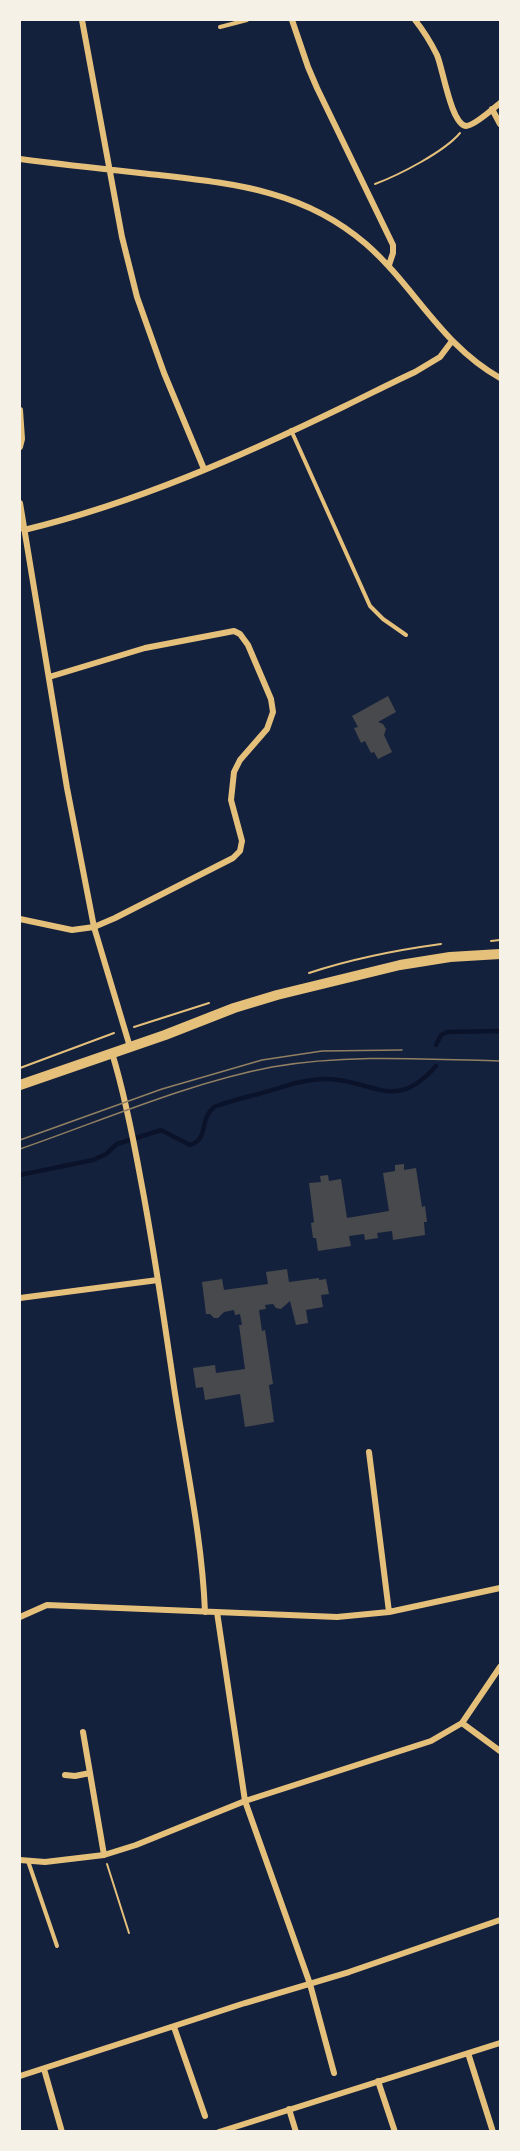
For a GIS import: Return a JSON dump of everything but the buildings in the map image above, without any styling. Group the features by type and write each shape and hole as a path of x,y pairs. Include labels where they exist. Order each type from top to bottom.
{"street":[{"path":"82,20 122,237 137,297 164,373 204,469"},
{"path":"292,20 308,67 393,245 389,265"},
{"path":"415,20 437,55 451,105 460,124 465,126 473,124 501,103"},
{"path":"492,109 501,124"},
{"path":"20,159 225,182 295,201 321,212 389,265 435,324 473,360 501,378"},
{"path":"24,530 72,519 204,469 415,372 440,357 452,341"},
{"path":"20,410 22,439 20,447"},
{"path":"20,503 67,788 94,927 130,1047"},
{"path":"20,919 72,930 94,927 232,858 242,847 241,834 231,800 232,780 240,760 267,729 273,712 271,699 248,645 240,634 234,631 145,648 49,677"},
{"path":"20,1085 254,1002 381,969 444,958 501,954"},
{"path":"112,1053 123,1092 138,1164 158,1280 192,1500 204,1585 205,1612"},
{"path":"20,1298 158,1280"},
{"path":"369,1452 388,1612"},
{"path":"20,1617 47,1605 337,1617 388,1612 501,1588"},
{"path":"217,1612 245,1801 310,1984 334,2073"},
{"path":"20,1860 45,1862 104,1855 136,1845 245,1801 431,1741 462,1723 501,1667"},
{"path":"462,1723 501,1751"},
{"path":"83,1732 104,1855"},
{"path":"65,1775 90,1773"},
{"path":"20,2076 310,1984 501,1920"},
{"path":"174,2027 205,2116"},
{"path":"219,2132 501,2043"},
{"path":"468,2053 493,2132"},
{"path":"44,2069 62,2132"},
{"path":"378,2081 395,2132"},
{"path":"289,2109 296,2132"}],"lane":[{"path":"220,27 247,20"},
{"path":"291,430 370,606 383,619 406,635"},
{"path":"27,1860 57,1946"}],"path":[{"path":"365,188 390,178 437,151 457,136"},
{"path":"138,1025 148,1022"},
{"path":"20,1068 95,1040"},
{"path":"104,1855 129,1933"}],"waterway":[{"path":"436,1045 441,1035 447,1032 500,1031"},
{"path":"20,1175 93,1160 106,1154 117,1144 161,1130 190,1145 200,1138 206,1118 214,1107 292,1084 308,1080 342,1080 383,1091 395,1091 408,1088 436,1066"}],"tram line":[{"path":"20,1140 162,1089 262,1060 322,1051 402,1050"},
{"path":"20,1149 177,1093 272,1067 357,1059 500,1061"}]}
